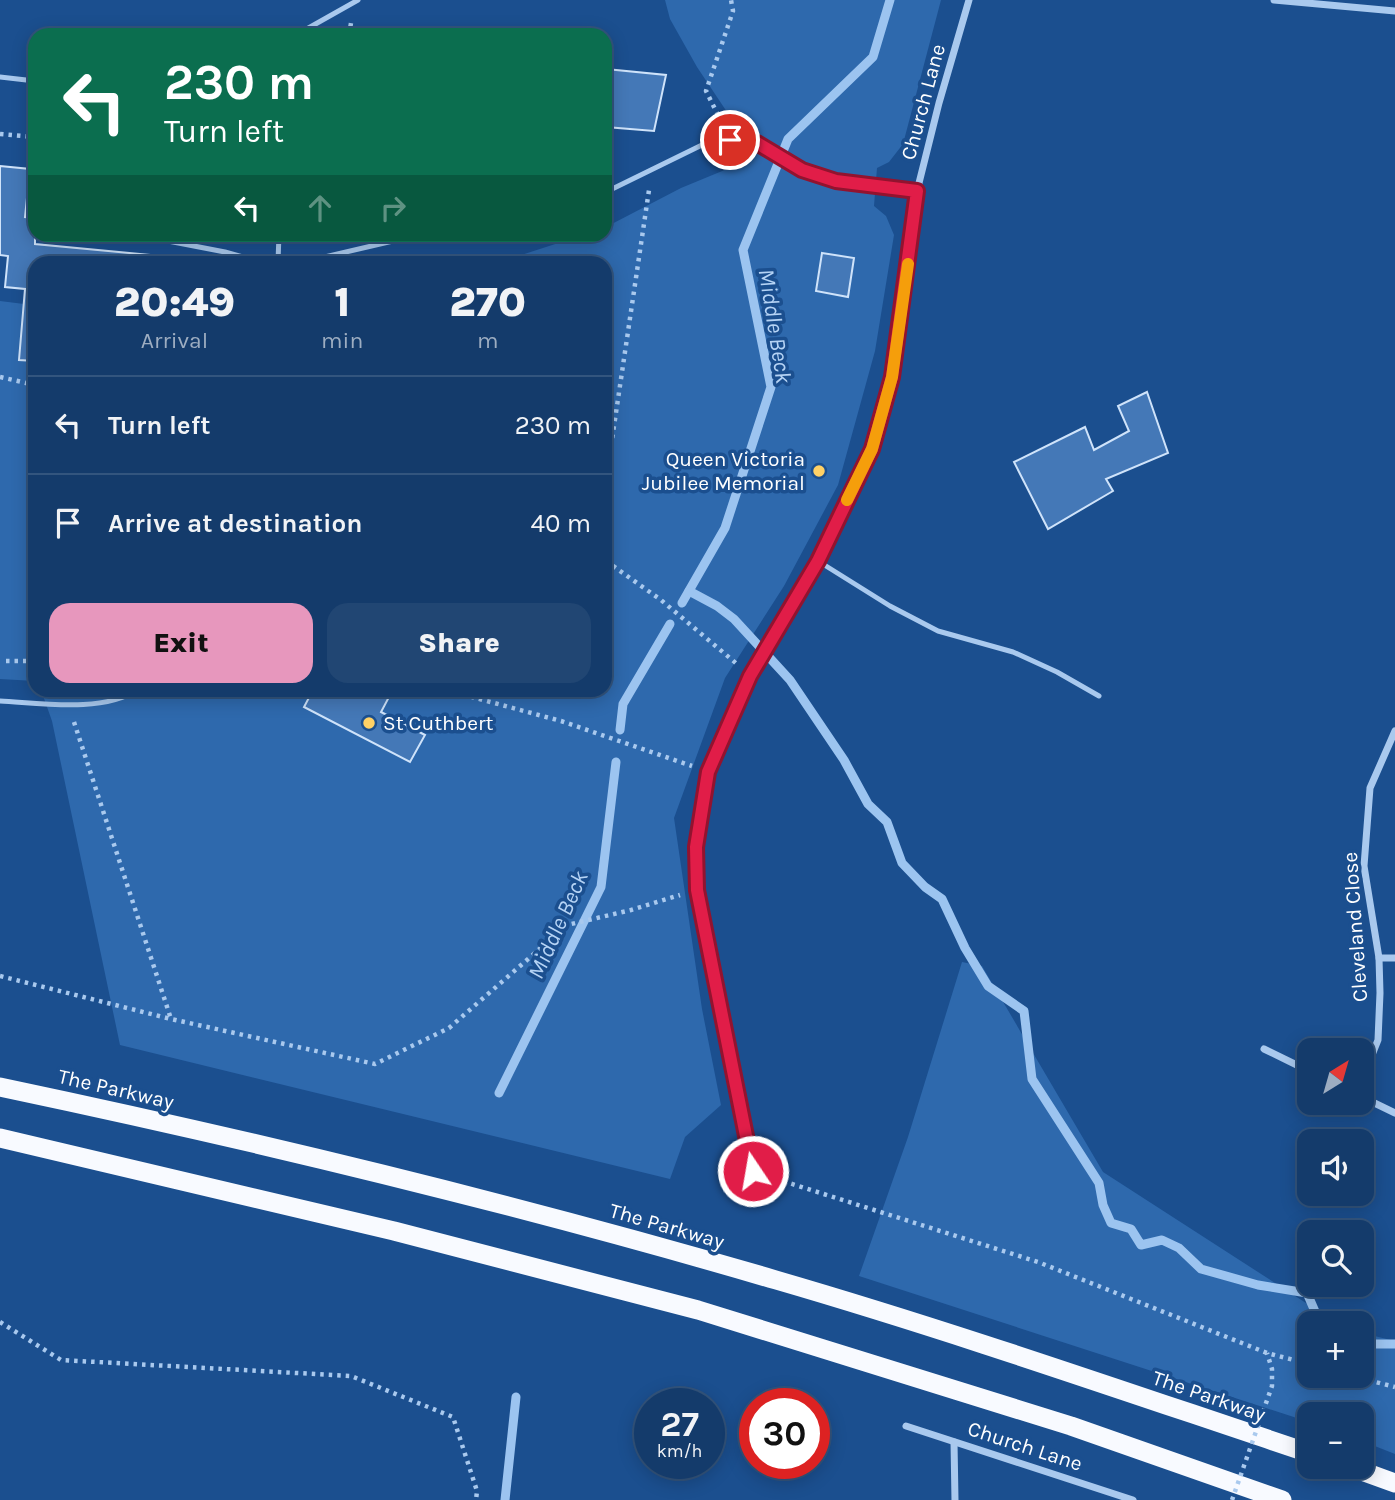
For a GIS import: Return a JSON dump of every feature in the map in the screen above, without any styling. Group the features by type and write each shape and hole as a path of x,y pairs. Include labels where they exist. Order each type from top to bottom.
{"highway":[{"name":"The Parkway","path":"0,1087 405,1178 711,1261 1067,1371 1297,1449"},
{"path":"0,1139 394,1231 698,1310 1071,1426 1282,1500"},
{"path":"1374,1475 1395,1483"}],"street":[{"name":"Church Lane","path":"753,1171 697,890 696,847 708,772 750,676 818,561 872,449 892,377 917,191 969,0"},
{"path":"1274,0 1395,11"},
{"name":"Cleveland Close","path":"1374,1050 1378,1040 1379,958 1364,866 1370,788 1395,732"},
{"path":"1379,958 1395,958"},
{"path":"1264,1049 1297,1065"},
{"path":"1374,1103 1395,1113"},
{"name":"Church Lane","path":"906,1426 1133,1500"},
{"path":"954,1442 955,1500"}],"lane":[{"path":"308,28 358,0"},
{"path":"0,77 28,80"},
{"path":"612,189 704,144 730,140 757,143 802,170 836,181 917,191"},
{"path":"185,242 239,256"},
{"path":"328,256 388,242"},
{"path":"818,561 890,606 938,631 1026,657 1099,696"},
{"path":"0,701 68,704 100,702 121,697"}],"path":[{"path":"730,140 706,91 733,11 731,0"},
{"path":"0,134 28,136"},
{"path":"612,440 652,170"},
{"path":"0,377 28,383"},
{"path":"612,565 661,600 750,676"},
{"path":"6,662 28,662"},
{"path":"472,697 561,721 708,772"},
{"path":"68,704 171,1018"},
{"path":"0,976 375,1064 449,1028 567,925 697,890"},
{"path":"753,1171 1038,1262 1267,1353 1297,1361"},
{"path":"0,1322 61,1360 351,1376 453,1417 477,1491 476,1500"},
{"path":"1232,1500 1272,1386 1272,1369 1267,1353"},
{"path":"1374,1382 1395,1387"}],"shaded area":[{"path":"665,0 941,0 903,144 889,162 877,168 874,206 886,216 894,235 875,351 838,485 784,586 725,678 674,818 702,1009 721,1105 685,1137 670,1179 120,1045 52,721 43,697 612,697 612,256 518,256 561,242 612,242 612,224 681,188 744,162 733,121 697,67 670,19"},
{"path":"0,301 24,304 19,359 28,360 28,681 0,679"},
{"path":"962,962 982,966 1103,1172 1318,1311 1297,1311 1297,1388 1374,1388 1374,1336 1395,1341 1395,1454 1374,1446 1374,1402 1297,1402 1297,1418 859,1276 908,1137"}],"building":[{"path":"612,70 666,75 654,131 612,128"},
{"path":"0,166 28,169 25,217 28,217 28,242 161,256 28,256 28,361 19,360 25,289 5,287 8,256 0,255"},
{"path":"822,253 854,258 848,297 816,291"},
{"path":"1147,392 1168,453 1106,479 1113,491 1048,529 1014,462 1085,427 1094,450 1129,431 1118,406"},
{"name":"St Cuthbert","path":"309,697 389,697 381,712 425,735 410,762 304,707"}],"waterway":[{"name":"Middle Beck","path":"682,603 725,528 771,387 743,250 788,139 873,57 890,0"},
{"path":"689,591 734,619 790,680 844,760 868,804 887,822 902,863 925,887 942,899 965,948 988,986 1024,1011 1032,1079 1099,1183 1103,1205 1111,1223 1131,1229 1141,1245 1162,1240 1179,1248 1201,1269 1258,1285 1307,1293 1315,1311"},
{"name":"Middle Beck","path":"620,730 623,704 670,624"},
{"name":"Middle Beck","path":"499,1093 601,887 616,762"},
{"path":"1374,1344 1395,1344"},
{"name":"Middle Beck","path":"505,1500 516,1397"}],"slow traffic":[{"path":"847,500 872,449 892,377 908,264"}],"place":[{"name":"Queen Victoria Jubilee Memorial","path":"819,471"},
{"name":"St Cuthbert","path":"369,723"}],"route":[{"path":"730,140 757,143 802,170 836,181 917,191 892,377 872,449 818,561 750,676 708,772 696,847 697,890 753,1171"}]}
